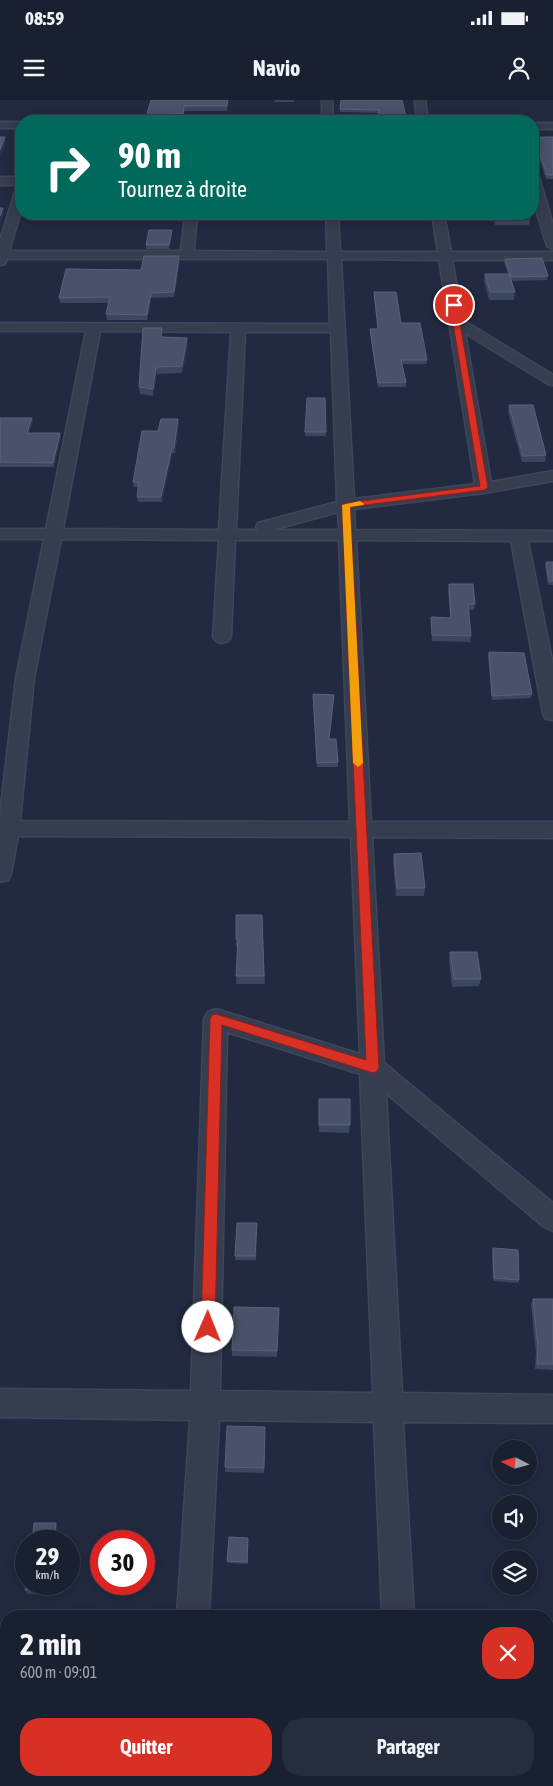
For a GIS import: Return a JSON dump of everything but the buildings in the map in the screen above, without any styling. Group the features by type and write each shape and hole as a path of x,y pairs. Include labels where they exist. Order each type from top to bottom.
{"street":[{"path":"327,100 328,115"},
{"path":"420,100 422,115"},
{"path":"0,125 15,125"},
{"path":"539,126 553,126"},
{"path":"0,181 15,181"},
{"path":"539,198 553,246"},
{"path":"15,212 1,258 187,255 553,256"},
{"path":"187,255 190,220"},
{"path":"332,220 398,1610"},
{"path":"439,220 484,488"},
{"path":"456,322 553,381"},
{"path":"0,327 338,328"},
{"path":"0,874 4,828 25,678 94,327"},
{"path":"222,637 231,535 238,327"},
{"path":"231,535 346,505 484,488 553,476"},
{"path":"0,534 553,536"},
{"path":"519,536 553,714"},
{"path":"4,828 553,830"},
{"path":"194,1610 206,1405 216,1019 373,1068 553,1219"},
{"path":"0,1402 553,1409"}],"slow traffic":[{"path":"358,763 346,505 360,504"}],"route":[{"path":"208,1327 216,1019 373,1068 346,505 484,488 454,305"}]}
